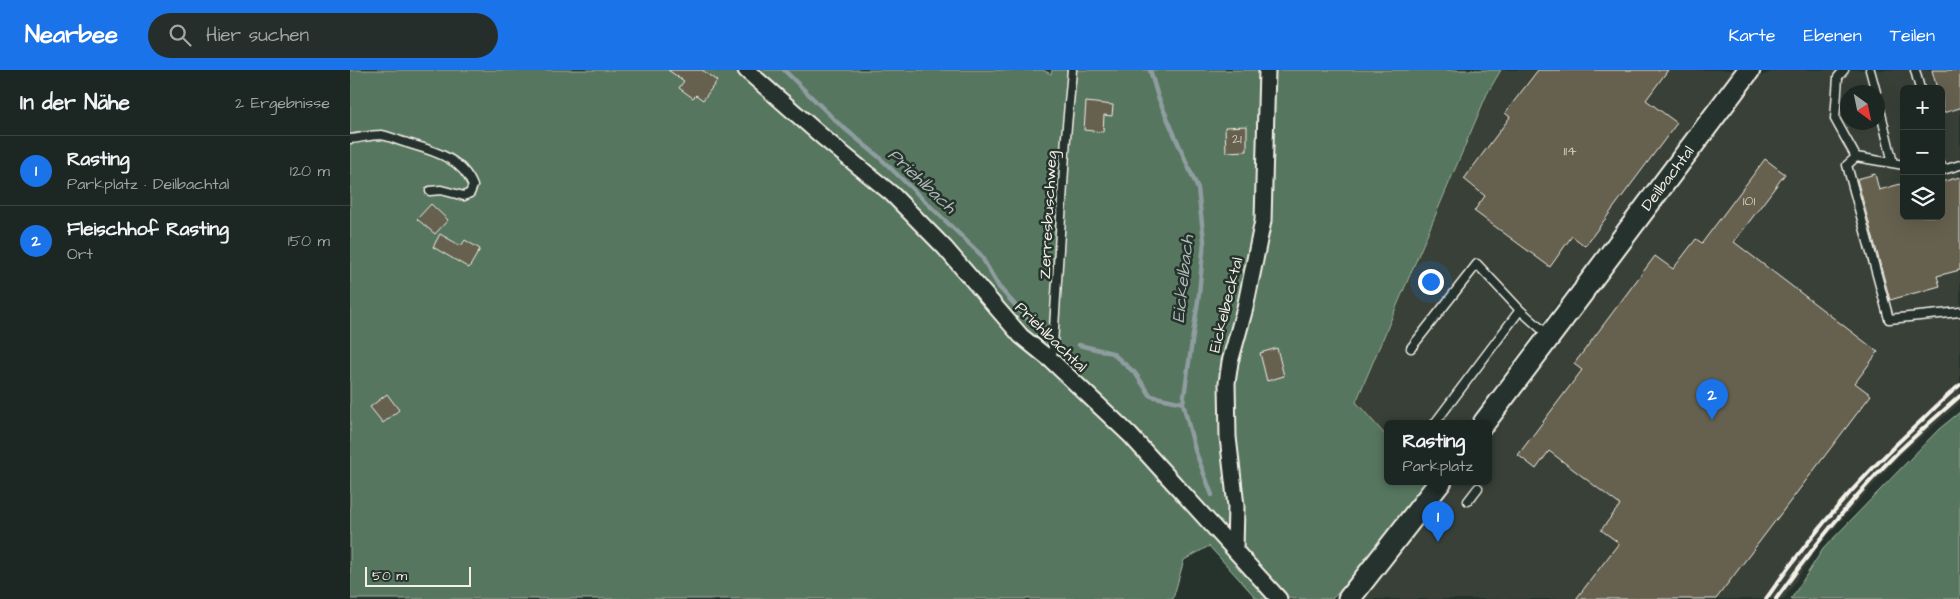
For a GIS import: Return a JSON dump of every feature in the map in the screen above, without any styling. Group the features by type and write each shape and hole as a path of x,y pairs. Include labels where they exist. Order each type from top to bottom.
{"street":[{"name":"Priehlbachtal","path":"746,70 892,194 945,248 1021,336 1052,361 1130,435 1279,599"},
{"name":"Eickelbecktal","path":"1235,549 1236,506 1228,437 1227,383 1230,362 1245,308 1264,221 1267,70"},
{"name":"Deilbachtal","path":"1486,420 1749,70"},
{"path":"1349,599 1438,485"}],"lane":[{"name":"Zerresbuschweg","path":"1052,361 1072,70"},
{"path":"1844,70 1838,77 1835,119 1856,157"},
{"path":"1870,70 1874,85"},
{"path":"1914,70 1919,85"},
{"path":"1885,130 1893,163"},
{"path":"350,140 382,135 435,152 459,165 470,178 473,186 467,195 442,190 430,191"},
{"path":"1856,157 1900,164"},
{"path":"1856,157 1847,165 1889,319 1960,312"},
{"path":"1945,168 1960,165"},
{"path":"1411,348 1477,264 1520,310 1549,336"},
{"path":"1437,420 1520,310"},
{"path":"1468,501 1478,488"}],"shaded area":[{"path":"1502,70 1737,70 1539,327 1471,420 1384,420 1384,434 1356,403 1488,94"},
{"path":"1778,70 1960,70 1960,403 1899,456 1818,546 1784,599 1355,599 1447,485 1492,485 1492,426 1750,80"}],"green space":[{"path":"350,70 1043,70 1051,74 1052,70 1501,70 1487,94 1356,402 1384,434 1384,485 1424,485 1393,528 1332,599 1292,599 1284,594 1242,545 1231,553 1272,599 1257,599 1209,546 1184,560 1173,599 350,599"},
{"path":"1960,412 1960,599 1791,599 1823,549 1939,429"}],"building":[{"path":"668,70 702,70 717,81 703,100 696,95 693,98 679,88 684,81"},
{"path":"1538,70 1668,70 1646,100 1677,123 1585,246 1572,236 1550,267 1474,211 1485,196 1464,179 1510,117 1505,113"},
{"path":"1932,70 1960,70 1960,108 1945,112 1945,85 1936,85"},
{"path":"1086,102 1113,105 1112,116 1104,115 1103,132 1084,130"},
{"path":"1247,126 1247,151 1226,152 1225,127"},
{"path":"1765,159 1785,174 1734,242 1878,352 1855,383 1871,395 1716,599 1576,599 1619,543 1601,530 1620,505 1549,451 1536,469 1518,455 1582,370 1574,364 1655,256 1673,269 1696,239 1702,243"},
{"path":"1875,174 1879,190 1900,184 1900,220 1945,220 1945,181 1960,177 1960,270 1937,276 1940,286 1890,300 1857,179"},
{"path":"431,204 448,220 435,234 417,219"},
{"path":"440,234 461,246 465,240 480,249 469,268 433,247"},
{"path":"1277,348 1284,376 1267,381 1260,353"},
{"path":"387,394 399,410 383,423 370,407"}],"waterway":[{"name":"Priehlbach","path":"784,70 838,123 879,157 980,254 999,287 1030,322"},
{"name":"Eickelbach","path":"1150,70 1158,97 1198,189 1204,241 1199,294 1183,403 1195,450 1212,495"},
{"name":"Priehlbach","path":"1079,345 1112,353 1135,373 1151,396 1183,403"}],"railway":[{"path":"1766,599 1801,551 1838,506 1899,441 1960,385"},
{"path":"1776,599 1804,560 1865,487 1898,452 1960,396"}],"place":[{"name":"Fleischhof Rasting","path":"1712,420"},
{"name":"Rasting","path":"1438,542"}]}
